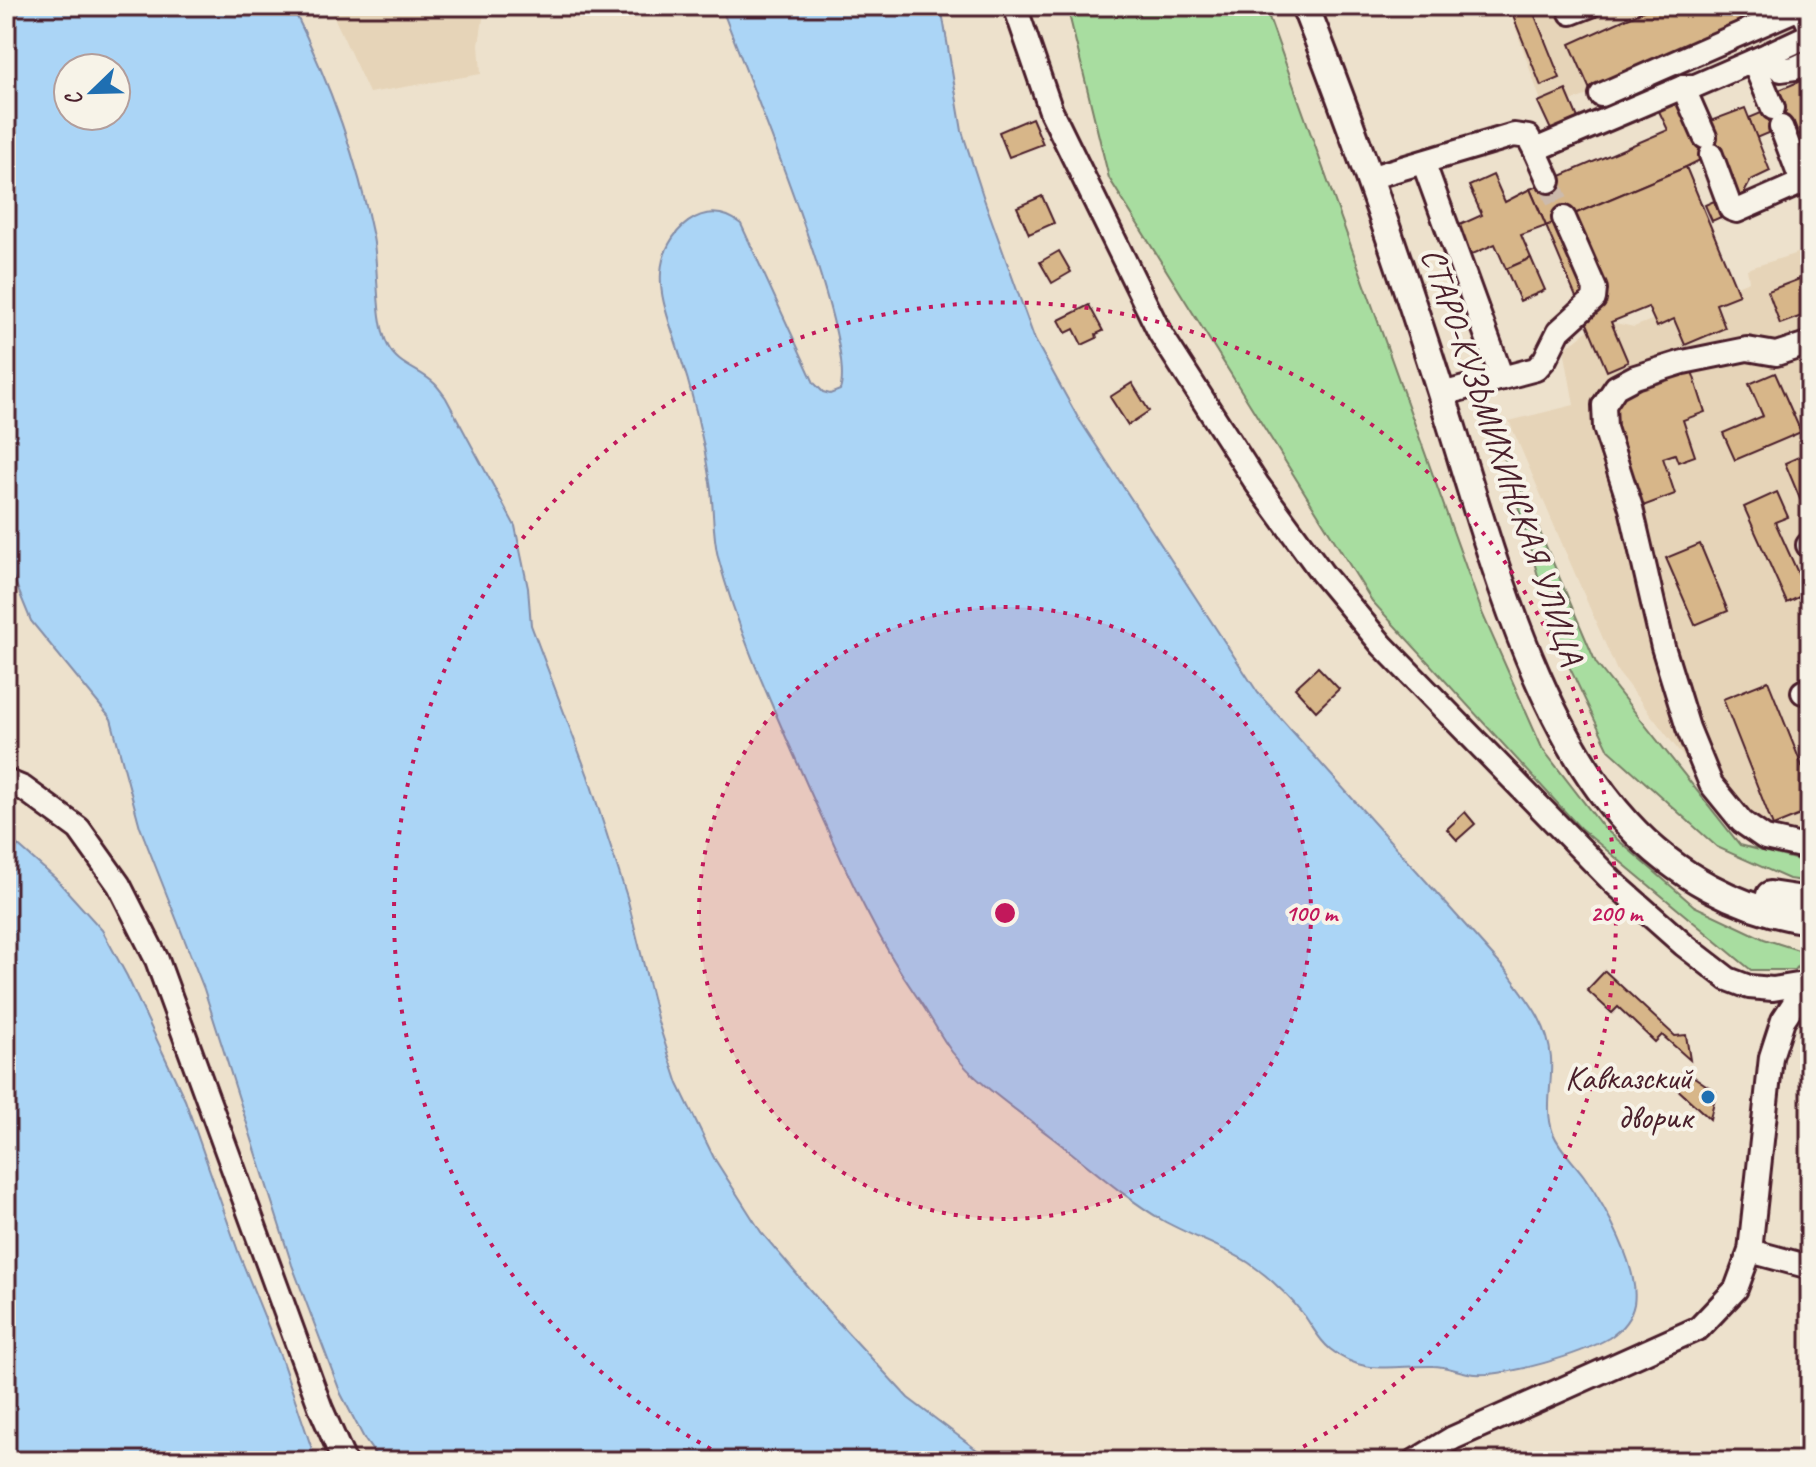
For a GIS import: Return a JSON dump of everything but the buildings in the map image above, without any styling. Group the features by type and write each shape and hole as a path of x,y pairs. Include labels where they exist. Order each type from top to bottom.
{"main road":[{"name":"СТАРО-КУЗЬМИХИНСКАЯ УЛИЦА","path":"1305,6 1369,178 1515,619 1572,747 1625,822 1673,866 1754,907 1810,920"},
{"name":"СТАРО-КУЗЬМИХИНСКАЯ УЛИЦА","path":"1703,883 1810,901"}],"street":[{"path":"1015,6 1051,111 1160,333 1257,484 1322,573 1382,645 1613,882 1684,945 1728,979 1749,987 1773,989 1808,984"},
{"path":"1601,95 1797,9 1810,27"},
{"path":"1535,150 1683,87 1695,86 1810,35"},
{"path":"1761,58 1781,70 1802,65"},
{"path":"1683,87 1731,209 1737,211 1806,180 1777,118 1761,58"},
{"path":"1369,178 1514,135 1528,137 1549,181"},
{"path":"1424,164 1502,378"},
{"path":"1442,394 1536,369 1545,359 1559,331 1594,299 1595,289 1564,218"},
{"path":"1810,343 1776,354 1747,349 1683,362 1635,377 1616,387 1604,405 1605,428 1631,508 1663,647 1688,728 1711,784 1742,822 1765,838 1810,848"},
{"path":"6,781 23,788 79,829 119,885 157,960 321,1409 344,1461"},
{"path":"1415,1461 1453,1438 1699,1328 1736,1289 1750,1251 1771,1057 1783,1020 1808,984"},
{"path":"1750,1251 1810,1267"}],"shaded area":[{"path":"329,6 485,6 479,44 481,74 369,93"},
{"path":"1508,6 1810,6 1810,21 1544,110"},
{"path":"1810,249 1810,856 1747,839 1617,671 1509,421 1574,405 1564,349 1601,320 1634,327 1749,281 1747,269"}],"green space":[{"path":"1067,6 1265,6 1483,615 1542,748 1603,827 1694,906 1764,939 1808,953 1795,970 1751,970 1580,828 1372,601 1109,178"},
{"path":"1497,432 1596,663 1740,845 1810,863 1810,882 1789,879 1717,847 1609,750 1556,639"}],"water":[{"path":"6,6 292,6 329,90 359,177 373,237 379,309 388,346 403,363 435,384 446,398 515,526 528,588 531,625 588,776 627,897 658,1022 678,1084 714,1158 761,1232 908,1398 996,1461 380,1461 341,1394 292,1265 204,989 140,827 111,719 31,621 6,560"},
{"path":"721,6 941,6 962,131 984,199 1035,340 1077,416 1258,693 1508,973 1541,1023 1551,1058 1549,1114 1553,1133 1602,1204 1632,1273 1634,1304 1631,1315 1609,1338 1544,1363 1489,1374 1438,1366 1380,1368 1343,1358 1326,1345 1292,1301 1256,1268 1228,1251 1162,1220 1133,1201 986,1086 947,1045 871,921 845,868 758,674 718,557 710,482 700,430 662,291 661,273 669,244 688,222 700,216 714,213 741,224 814,383 823,392 830,394 840,390 841,361 817,263"},
{"path":"6,835 56,879 102,930 127,976 185,1100 316,1461 6,1461"}],"tunnel":[{"path":"1549,181 1564,218"}],"place":[{"name":"Кавказский дворик","path":"1708,1097"}]}
